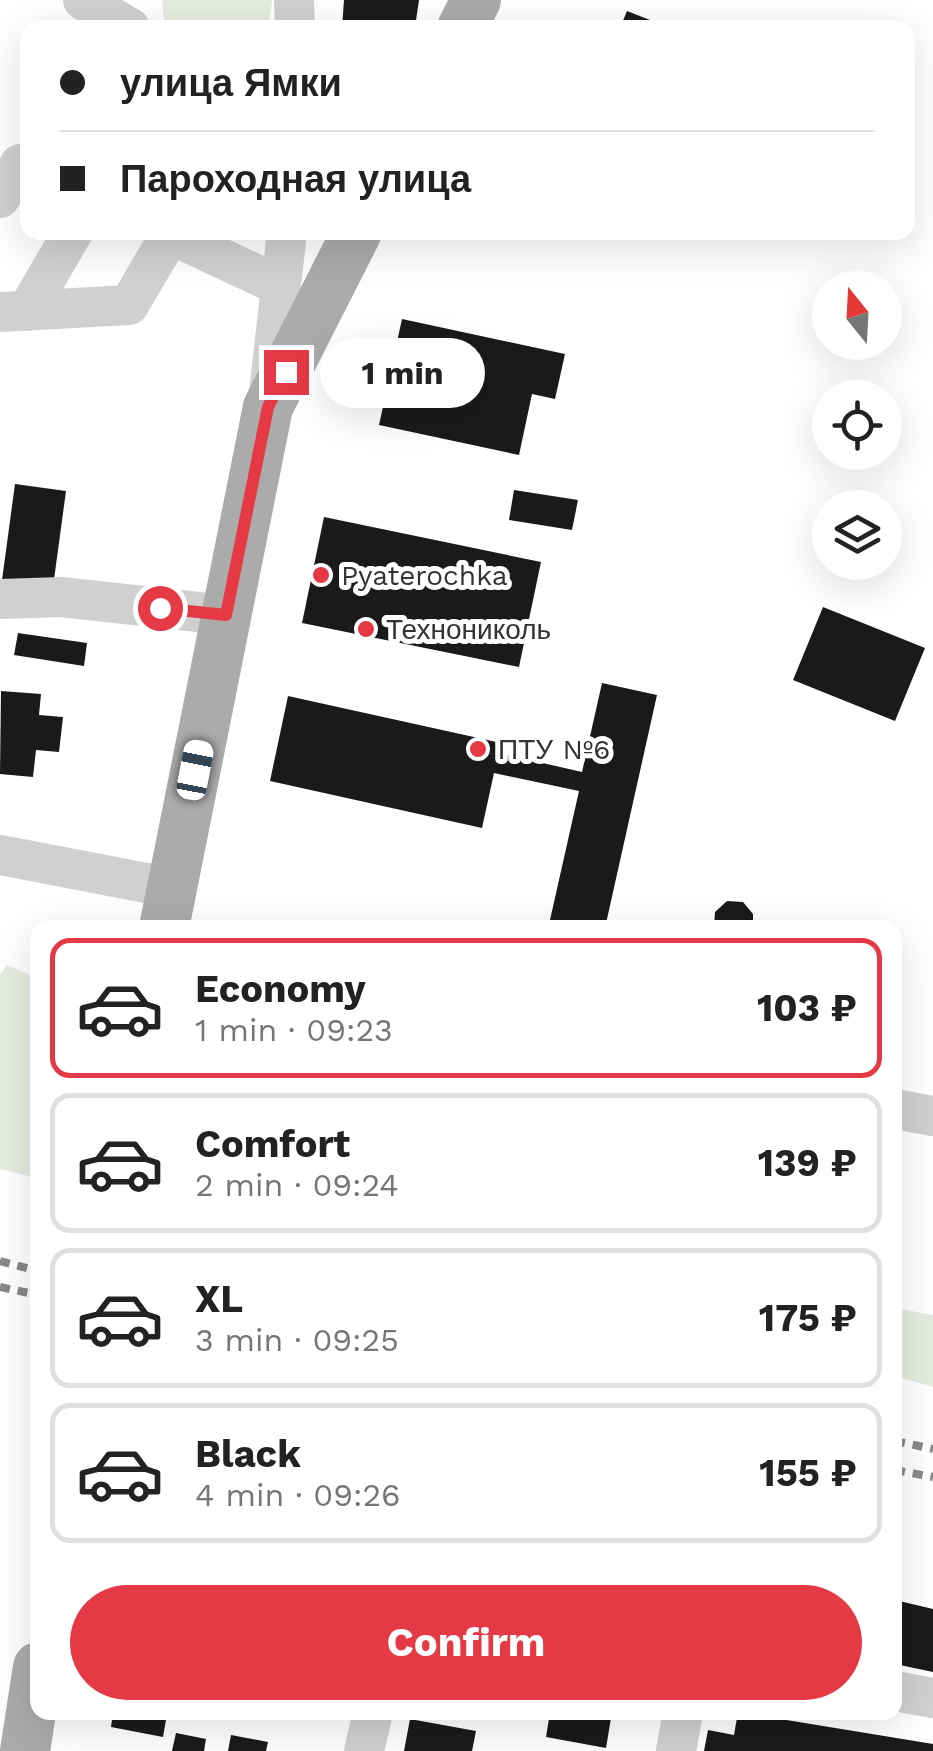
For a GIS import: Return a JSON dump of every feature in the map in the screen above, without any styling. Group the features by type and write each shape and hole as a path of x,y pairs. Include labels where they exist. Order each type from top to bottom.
{"main road":[{"path":"168,908 268,407 353,240"},
{"path":"25,1751 30,1719"}],"street":[{"path":"83,0 117,20"},
{"path":"14,312 67,240"},
{"path":"14,312 129,306 164,240"},
{"path":"180,240 281,286"},
{"path":"268,407 286,240"},
{"path":"0,599 62,597 226,615"},
{"path":"0,855 168,908"},
{"path":"902,1110 933,1116"},
{"path":"902,1692 933,1698"},
{"path":"364,1751 371,1720"},
{"path":"676,1751 682,1720"}],"shaded area":[{"path":"162,0 272,0 269,20 164,20"},
{"path":"7,965 30,975 30,1176 0,1169 0,975"},
{"path":"902,1309 933,1315 933,1387 902,1378"}],"building":[{"path":"344,0 419,0 416,20 343,20"},
{"path":"627,11 650,20 623,20"},
{"path":"402,319 565,354 555,399 532,394 519,455 379,425"},
{"path":"15,484 66,491 53,587 2,580"},
{"path":"514,490 578,500 572,530 509,520"},
{"path":"324,517 541,562 519,667 302,623"},
{"path":"823,607 925,648 895,721 793,680"},
{"path":"18,633 87,643 84,666 14,655"},
{"path":"602,683 657,695 607,920 550,920 579,791 494,773 482,828 270,781 288,696 501,743 499,753 582,772"},
{"path":"1,691 41,694 39,715 63,717 59,752 36,750 33,777 0,774"},
{"path":"727,901 743,902 753,920 714,920 715,912"},
{"path":"902,1602 933,1609 933,1672 902,1665"},
{"path":"112,1720 166,1720 163,1737 111,1727"},
{"path":"410,1720 476,1731 472,1751 404,1751"},
{"path":"549,1720 611,1720 606,1748 546,1737"},
{"path":"737,1720 787,1720 933,1744 933,1751 704,1751 708,1730 734,1735"},
{"path":"176,1733 206,1739 204,1751 172,1751"},
{"path":"231,1735 268,1742 266,1751 228,1751"}],"railway":[{"path":"0,1261 30,1269"},
{"path":"0,1287 30,1293"},
{"path":"902,1442 933,1449"},
{"path":"902,1471 933,1477"}],"place":[{"name":"Pyaterochka","path":"321,575"},
{"name":"Технониколь","path":"366,629"},
{"name":"ПТУ №6","path":"478,749"}],"route":[{"path":"160,608 226,615 268,407 286,372"}]}
